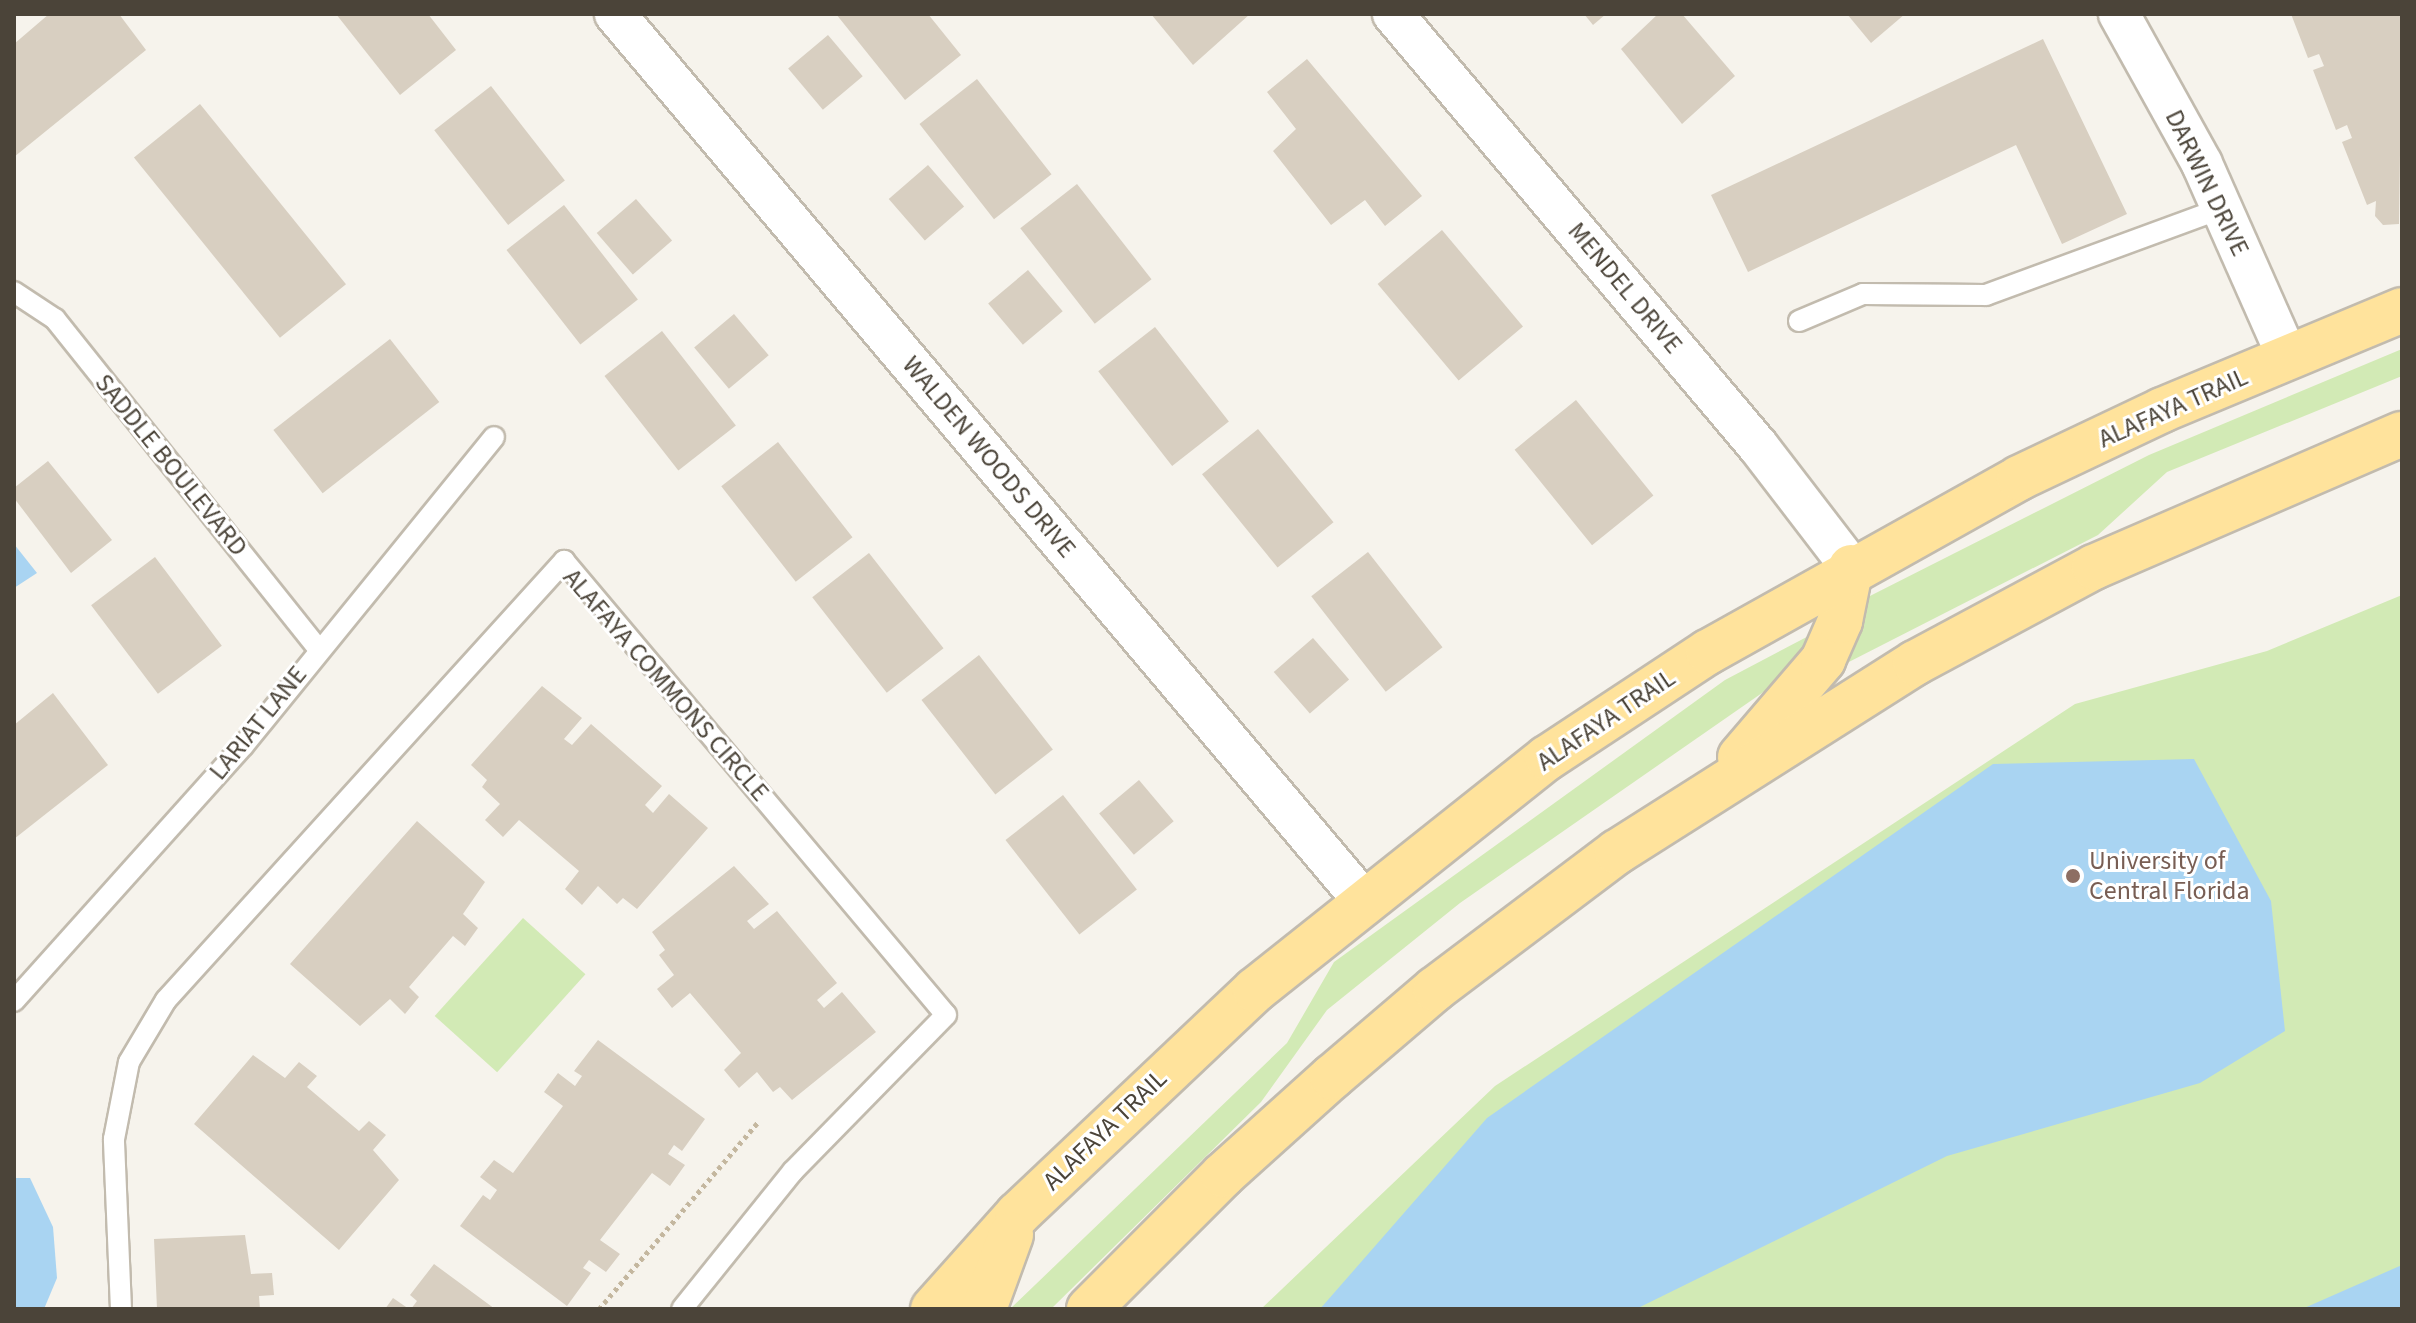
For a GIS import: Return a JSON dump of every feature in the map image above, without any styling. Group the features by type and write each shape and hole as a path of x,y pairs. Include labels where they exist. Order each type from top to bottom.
{"main road":[{"name":"ALAFAYA TRAIL","path":"933,1309 1018,1214 1136,1098 1363,900 1547,758 1708,652 1851,567 2019,478 2287,356 2402,310"},
{"path":"1089,1309 1223,1175 1435,989 1617,852 1915,663 2094,567 2402,434"},
{"path":"1709,792 1823,660 1840,621 1851,567"},
{"path":"984,1309 1018,1214"}],"street":[{"name":"WALDEN WOODS DRIVE","path":"615,14 1363,900"},
{"name":"MENDEL DRIVE","path":"1393,14 1758,446 1851,567"},
{"name":"DARWIN DRIVE","path":"2119,14 2222,208 2287,356"}],"lane":[{"path":"1799,321 1863,294 1986,295 2222,208"},
{"name":"SADDLE BOULEVARD","path":"14,292 55,319 318,649"},
{"name":"LARIAT LANE","path":"14,1001 243,746 318,649 494,437"},
{"name":"ALAFAYA COMMONS CIRCLE","path":"121,1309 114,1139 129,1062 166,1000 564,561 946,1015 793,1171 682,1309"}],"path":[{"path":"599,1309 759,1121"}],"green space":[{"path":"2402,349 2402,376 2167,472 2098,535 1841,666 1860,601 2149,455"},
{"name":"University of Central Florida","path":"2402,595 2402,1309 1261,1309 1495,1086 2075,704 2267,651"},
{"path":"1820,630 1785,677 1460,903 1327,1010 1261,1102 1051,1309 1010,1309 1287,1043 1334,962 1725,680"},
{"path":"523,918 585,974 497,1072 435,1016"}],"water":[{"path":"14,544 37,573 14,588"},
{"path":"2194,759 2271,901 2285,1031 2200,1083 1947,1156 1636,1309 1320,1309 1487,1118 1993,764"},
{"path":"14,1178 30,1178 53,1227 57,1278 44,1309 14,1309"},
{"path":"2402,1265 2402,1309 2302,1309"}],"building":[{"path":"49,14 119,14 146,50 14,157 14,44"},
{"path":"336,14 428,14 456,50 400,95"},
{"path":"836,14 928,14 961,55 905,100"},
{"path":"1151,14 1250,14 1193,65"},
{"path":"1584,14 1606,14 1593,25"},
{"path":"1658,14 1682,14 1735,76 1682,124 1621,49"},
{"path":"1847,14 1905,14 1871,43"},
{"path":"2291,14 2402,14 2399,224 2383,225 2375,216 2376,201 2367,205 2342,142 2352,138 2347,125 2336,130 2313,70 2324,66 2319,54 2308,58"},
{"path":"828,35 863,76 823,110 788,68"},
{"path":"2043,39 2127,214 2062,244 2016,145 1748,272 1711,195"},
{"path":"1307,59 1422,196 1385,226 1365,200 1331,225 1273,151 1296,129 1267,92"},
{"path":"977,79 1051,174 994,219 919,124"},
{"path":"491,86 565,181 508,225 434,130"},
{"path":"200,104 346,284 280,338 134,157"},
{"path":"928,165 964,207 925,241 889,199"},
{"path":"1077,184 1151,279 1095,324 1020,228"},
{"path":"636,199 672,241 633,275 597,233"},
{"path":"564,205 638,300 580,345 506,250"},
{"path":"1442,230 1523,327 1459,381 1378,284"},
{"path":"1028,270 1063,311 1023,345 988,303"},
{"path":"734,314 769,355 729,389 694,347"},
{"path":"1155,327 1229,422 1172,466 1098,371"},
{"path":"662,331 736,426 678,471 604,376"},
{"path":"390,339 439,402 323,493 273,430"},
{"path":"1576,400 1653,496 1592,545 1515,450"},
{"path":"1258,429 1334,522 1278,568 1202,474"},
{"path":"778,442 852,537 796,582 721,486"},
{"path":"48,461 112,540 71,573 14,498 14,488"},
{"path":"1368,552 1442,647 1386,692 1311,596"},
{"path":"869,553 943,648 887,693 812,597"},
{"path":"155,557 222,646 158,694 91,605"},
{"path":"1313,638 1349,680 1310,714 1274,672"},
{"path":"979,655 1053,750 995,795 921,700"},
{"path":"542,686 582,718 564,739 572,745 591,724 662,786 645,805 653,813 669,794 708,828 637,909 623,898 617,904 598,886 582,905 565,889 579,871 519,820 503,837 485,820 500,804 482,787 487,780 471,765"},
{"path":"53,693 108,765 14,839 14,725"},
{"path":"1139,780 1174,821 1134,855 1099,813"},
{"path":"1063,795 1137,890 1079,935 1005,840"},
{"path":"417,821 485,882 463,914 478,928 465,946 453,936 409,987 419,997 405,1014 390,999 360,1026 290,964"},
{"path":"734,866 769,904 747,921 754,929 777,911 837,983 817,1000 824,1008 842,992 876,1032 792,1100 780,1087 773,1092 757,1072 739,1088 724,1070 741,1053 690,993 672,1008 657,989 674,975 659,955 665,950 652,932"},
{"path":"598,1040 705,1119 682,1151 674,1145 668,1154 685,1165 670,1186 652,1173 600,1240 620,1254 606,1272 589,1260 583,1268 591,1273 567,1306 460,1226 483,1195 490,1200 497,1190 480,1177 494,1160 513,1173 563,1106 544,1092 558,1073 575,1086 582,1076 574,1071"},
{"path":"253,1055 285,1078 299,1062 317,1076 307,1087 359,1131 369,1121 386,1135 373,1150 399,1180 339,1250 194,1124"},
{"path":"245,1235 251,1274 272,1273 274,1295 259,1296 260,1309 157,1309 154,1239"},
{"path":"434,1264 495,1309 411,1309 417,1301 410,1295"},
{"path":"393,1298 409,1309 385,1309"}],"place":[{"name":"University of Central Florida","path":"2073,876"}]}
